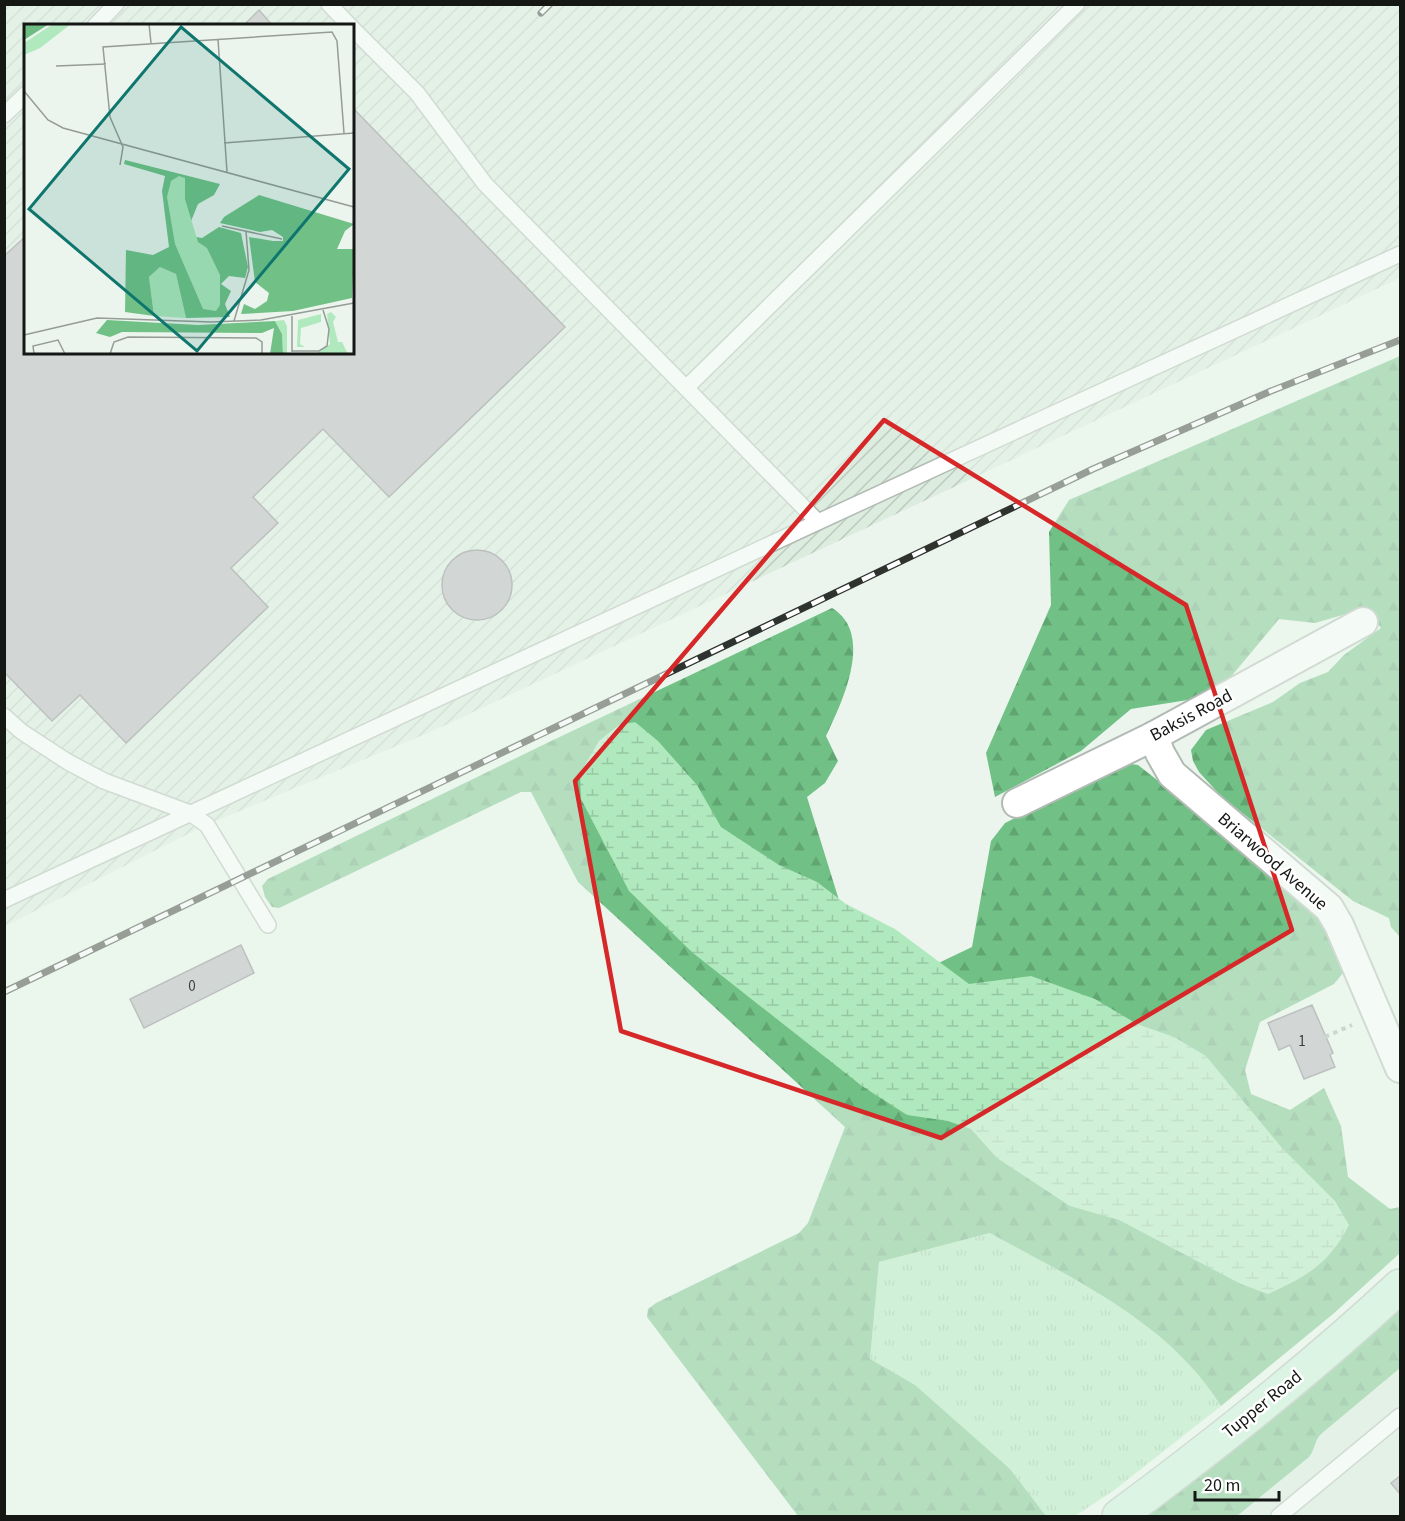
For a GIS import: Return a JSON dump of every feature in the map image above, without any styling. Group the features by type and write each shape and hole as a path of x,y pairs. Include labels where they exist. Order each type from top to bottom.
{"main road":[{"name":"Tupper Road","path":"1119,1516 1333,1345 1401,1286"}],"street":[{"name":"Baksis Road","path":"1017,803 1154,736 1363,622"},
{"name":"Briarwood Avenue","path":"1154,736 1160,753 1172,774 1329,908 1339,925 1401,1068"}],"lane":[{"path":"97,24 116,4"},
{"path":"329,4 348,24"},
{"path":"686,388 1077,4"},
{"path":"354,30 417,93 485,184 818,522"},
{"path":"4,115 24,96"},
{"path":"4,900 1401,254"},
{"path":"4,716 22,732 68,762 104,781 190,813 207,825 268,925"},
{"path":"1279,1516 1401,1416"}],"highlighted area":[{"path":"884,420 1186,605 1292,930 941,1138 621,1031 575,781"}],"shaded area":[{"path":"5,5 1400,5 1400,278 435,730 206,825 5,926"},
{"path":"1400,1343 1400,1516 1199,1516"}],"green space":[{"path":"1400,356 1400,937 1391,927 1389,918 1353,901 1221,796 1199,772 1193,761 1191,750 1206,730 1273,702 1300,683 1328,672 1344,655 1381,628 1363,609 1315,623 1279,619 1229,679 1194,699 1131,709 1081,751 995,797 986,753 1051,605 1049,532 1069,500"},
{"path":"832,608 845,620 851,634 853,651 851,669 840,705 826,736 838,761 825,783 807,797 852,942 905,979 972,947 991,841 1005,823 1125,763 1138,765 1311,901 1347,968 1334,984 1260,1022 1245,1070 1251,1094 1290,1110 1324,1088 1341,1126 1348,1177 1390,1209 1400,1207 1400,1253 1333,1314 1221,1406 1200,1376 1147,1326 1086,1286 990,1233 879,1262 870,1359 915,1385 1010,1469 1046,1516 798,1516 647,1317 648,1309 656,1303 799,1233 808,1223 845,1127 578,882 531,792 521,792 279,908 272,907 265,897 262,886 268,879"},
{"path":"635,722 658,741 697,785 721,827 779,865 817,882 846,904 895,929 969,984 1031,976 1095,999 1137,1024 1174,1037 1206,1056 1282,1148 1335,1201 1349,1225 1334,1249 1305,1275 1268,1294 1241,1284 1119,1220 1070,1206 997,1158 971,1129 948,1121 907,1115 862,1086 693,953 629,891 581,799 580,774 599,741 619,725"},
{"path":"990,1233 1086,1286 1147,1326 1200,1376 1221,1406 1113,1491 1075,1516 1046,1516 1010,1469 870,1359 879,1262"},
{"path":"1400,1308 1400,1368 1321,1434 1309,1457 1237,1516 1148,1516"}],"building":[{"path":"259,10 271,24 245,24"},
{"path":"354,109 565,327 389,497 323,429 253,497 278,523 231,568 268,607 126,743 80,695 52,721 4,672 4,256 24,238 24,354 354,354"},
{"path":"470,550 484,550 497,556 506,565 512,578 510,598 502,610 484,620 470,620 457,614 448,605 442,592 442,578 448,565 457,556"},
{"path":"241,945 254,973 144,1028 130,999"},
{"path":"1312,1005 1333,1053 1330,1055 1335,1067 1304,1079 1290,1045 1279,1050 1268,1023"},
{"path":"1400,1476 1400,1494 1391,1483"}],"railway":[{"path":"541,13 550,4"},
{"path":"4,992 1093,469 1271,391 1400,340"}]}
